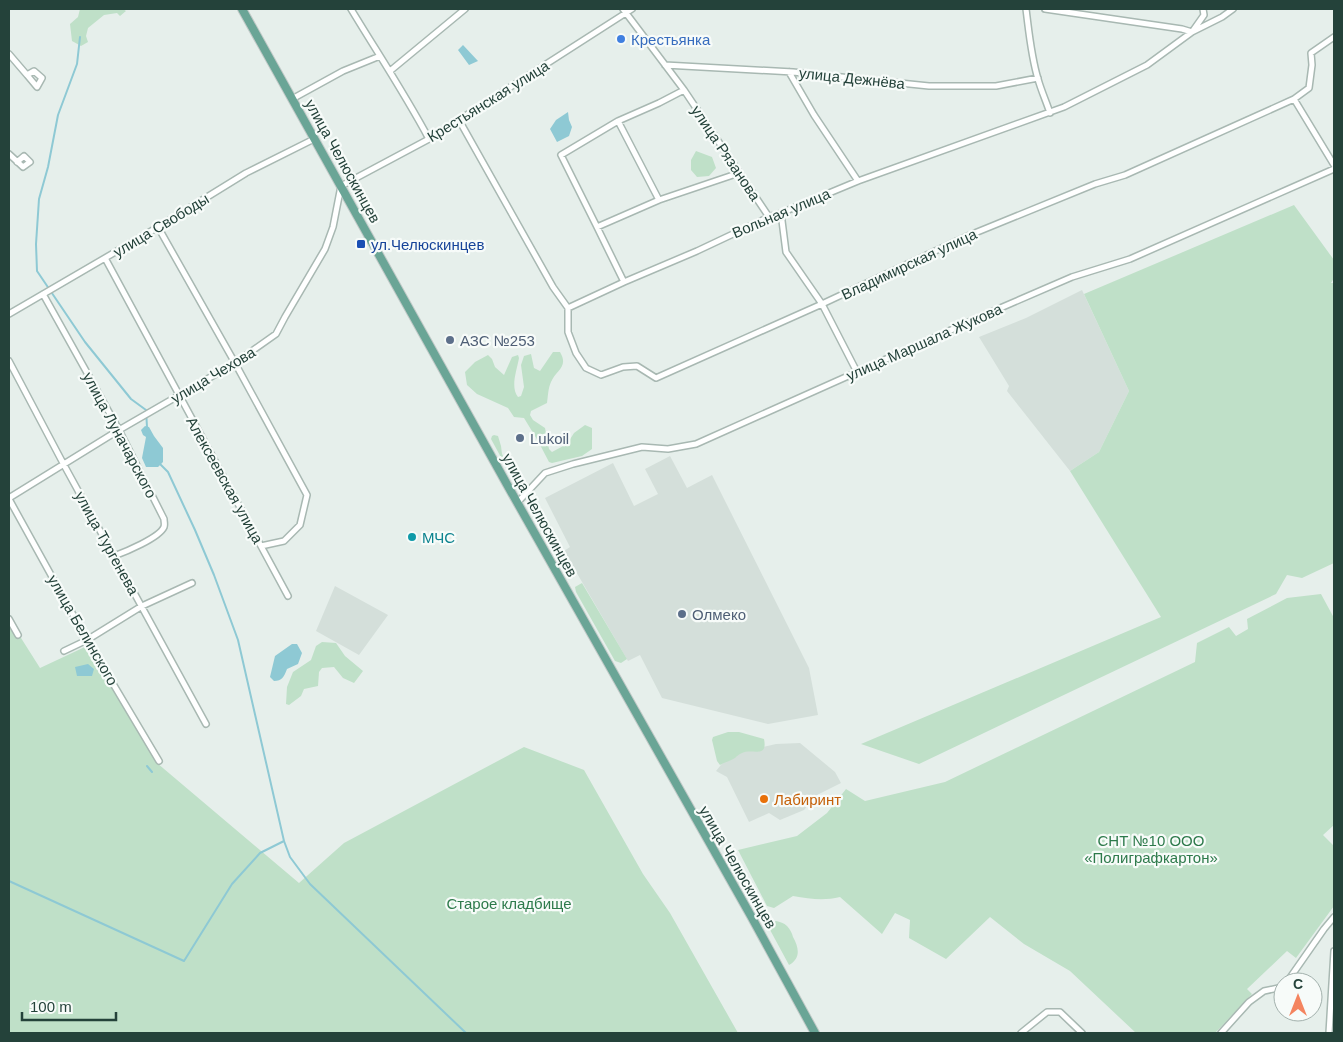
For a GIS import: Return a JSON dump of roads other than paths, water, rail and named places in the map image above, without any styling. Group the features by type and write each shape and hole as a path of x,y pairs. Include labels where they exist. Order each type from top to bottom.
{"main road":[{"name":"улица Челюскинцев","path":"242,9 815,1033"}],"street":[{"path":"351,9 429,138"},
{"path":"390,71 465,9"},
{"name":"Крестьянская улица","path":"341,186 459,120 624,11 632,9"},
{"path":"1026,9 1030,41 1038,78 1050,112"},
{"path":"1045,9 1192,32 1222,17 1233,9"},
{"path":"1192,32 1204,15 1204,9"},
{"name":"улица Рязанова","path":"624,11 684,90 769,216 781,213"},
{"name":"Вольная улица","path":"781,213 858,180 1064,107 1147,65 1192,32"},
{"name":"Владимирская улица","path":"568,308 568,332 576,353 586,368 601,375 623,367 637,366 656,378 822,304 964,237 1095,184 1125,175 1294,99 1308,88 1312,65 1311,53 1334,37"},
{"path":"9,54 27,74"},
{"path":"292,98 343,71 380,56"},
{"name":"улица Дежнёва","path":"665,65 788,72 929,86 996,86 1038,78"},
{"path":"788,72 814,115 858,180"},
{"path":"624,282 562,155 618,121 684,90"},
{"path":"1294,99 1334,164"},
{"path":"459,120 553,287 568,308"},
{"path":"618,121 659,200"},
{"name":"улица Свободы","path":"9,314 246,173 314,139"},
{"path":"9,154 18,162"},
{"name":"улица Маршала Жукова","path":"517,503 545,473 642,447 668,449 696,444 998,308 1072,277 1130,259 1334,169"},
{"path":"597,227 659,200 739,173"},
{"name":"улица Чехова","path":"9,499 119,430 235,363 276,334 324,249 333,227 341,186"},
{"path":"781,213 786,252 822,304 857,372"},
{"name":"Вольная улица","path":"568,308 697,251 769,216"},
{"path":"158,227 307,495 300,525 284,541 261,546"},
{"name":"Алексеевская улица","path":"105,258 288,596"},
{"name":"улица Луначарского","path":"43,294 119,430 164,518 163,529 128,552 114,556"},
{"name":"улица Тургенева","path":"9,361 206,724"},
{"name":"улица Белинского","path":"9,499 86,640 159,761"},
{"path":"64,651 142,606 192,583"},
{"path":"9,619 18,635"},
{"path":"1294,972 1334,917"},
{"path":"1329,1033 1334,951"},
{"path":"1221,1033 1249,1002 1264,991 1273,990"},
{"path":"1021,1033 1047,1012 1060,1012 1082,1033"}],"water":[{"path":"463,45 478,61 469,65 458,50"},
{"path":"568,112 572,127 569,136 557,142 550,129 556,120"},
{"path":"145,426 149,427 163,448 163,462 158,467 146,467 142,458 146,437 141,430"},
{"path":"292,644 297,644 302,653 298,664 287,669 281,679 274,681 270,677 275,656"},
{"path":"88,664 94,669 92,676 77,676 75,667"}],"waterway":[{"path":"80,37 77,64 58,115 48,167 39,199 36,244 37,271 85,342 131,399 146,410 147,427"},
{"path":"159,463 168,472 195,530 238,640 284,841 290,857 310,884 466,1033"},
{"path":"147,766 152,772"},
{"path":"9,881 184,961 232,884 260,853 284,841"}],"place":[{"name":"Крестьянка","path":"621,39"},
{"name":"ул.Челюскинцев","path":"361,244"},
{"name":"АЗС №253","path":"450,340"},
{"name":"Lukoil","path":"520,438"},
{"name":"МЧС","path":"412,537"},
{"name":"Олмеко","path":"682,614"},
{"name":"Лабиринт","path":"764,799"}],"park label":[{"name":"СНТ №10 ООО «Полиграфкартон»","path":"1151,848"},
{"name":"Старое кладбище","path":"509,903"}]}
